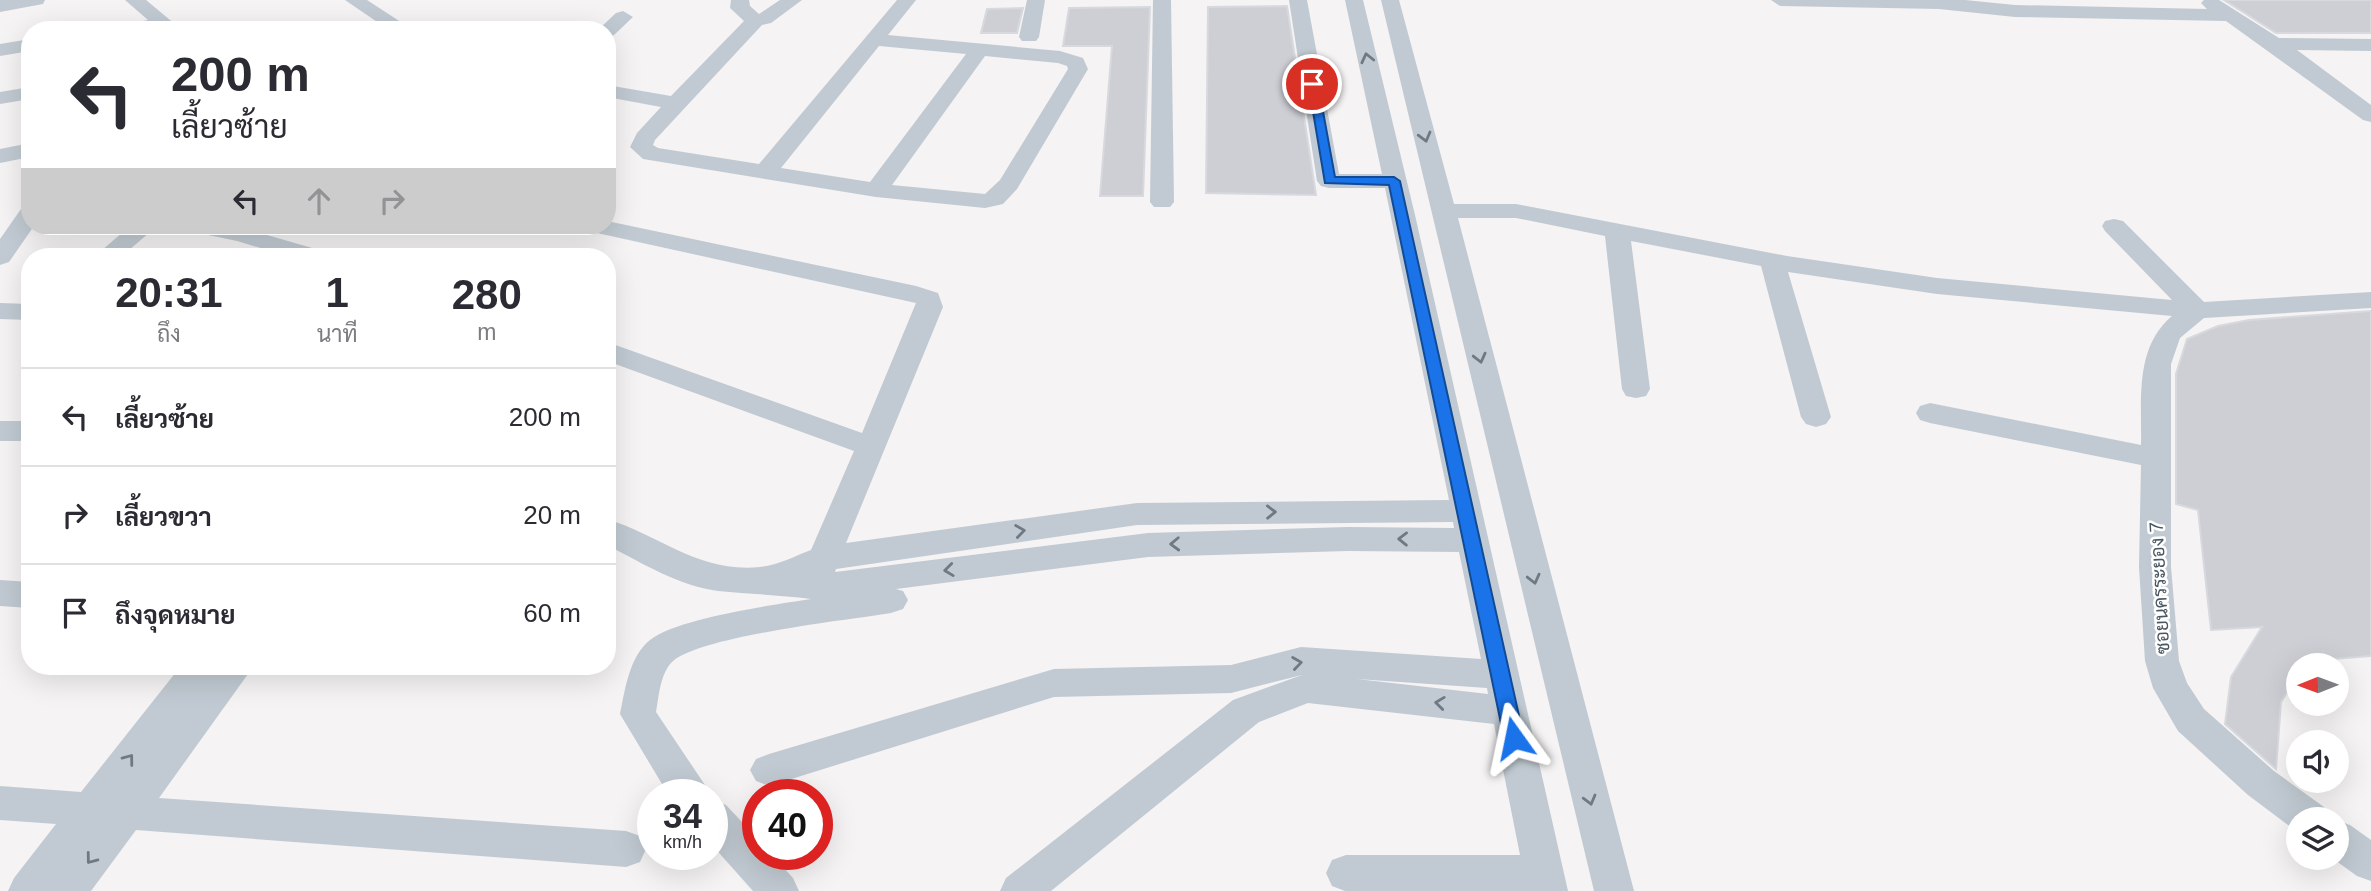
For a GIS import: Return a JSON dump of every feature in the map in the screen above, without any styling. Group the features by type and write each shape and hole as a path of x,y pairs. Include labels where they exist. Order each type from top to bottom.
{"street":[{"path":"0,6 36,0"},
{"path":"134,0 160,21"},
{"path":"354,0 388,21"},
{"path":"740,0 740,8 755,21"},
{"path":"793,0 764,19 755,21 645,138 641,147 645,152 876,190 985,201 995,199 1009,184 1076,73 1078,65 1067,58 875,40"},
{"path":"765,172 907,0"},
{"path":"1029,37 1036,0"},
{"path":"1162,0 1162,202"},
{"path":"1298,0 1329,181 1394,181"},
{"path":"1346,873 1546,882 1354,0"},
{"path":"1390,0 1557,674 1614,891"},
{"path":"1780,0 1939,3 2015,12 2229,15"},
{"path":"2206,0 2254,32 2279,44 2371,116"},
{"path":"616,23 623,17"},
{"path":"2279,44 2371,45"},
{"path":"0,50 21,46"},
{"path":"876,190 980,49"},
{"path":"616,93 676,103"},
{"path":"0,98 21,94"},
{"path":"1375,97 1415,97"},
{"path":"0,156 21,152"},
{"path":"1444,211 1516,211 1772,261 1937,286 2197,310 2371,300"},
{"path":"0,225 21,219"},
{"path":"0,257 21,226"},
{"path":"2114,226 2197,310"},
{"path":"616,230 926,297 931,303 818,572"},
{"path":"1617,231 1636,390"},
{"path":"117,248 134,235"},
{"path":"244,235 287,248"},
{"path":"1772,261 1816,416"},
{"name":"ซอยนครระยอง 7","path":"2197,310 2175,325 2163,338 2157,364 2155,567 2162,661 2171,688 2191,720 2261,783 2294,807"},
{"path":"0,311 21,312"},
{"path":"616,354 872,447"},
{"path":"1930,413 2156,458"},
{"path":"0,431 21,431"},
{"path":"616,536 675,565 696,572 716,578 761,580 818,572 1148,545 1348,539 1468,526"},
{"path":"0,593 21,595"},
{"path":"678,779 638,713 648,665 664,647 684,638 891,600"},
{"path":"1020,891 1239,695 1301,661 1500,675"},
{"path":"67,891 108,812 195,675"},
{"path":"28,891 108,812 228,675"},
{"path":"769,770 1054,683 1239,695 1307,688 1508,711"},
{"path":"0,803 626,849"},
{"path":"728,835 779,891"},
{"path":"2349,847 2371,863"}],"building":[{"path":"2224,0 2371,0 2371,33 2276,33"},
{"path":"1287,6 1316,195 1206,193 1208,7"},
{"path":"1150,7 1143,196 1100,196 1112,46 1063,46 1069,8"},
{"path":"1023,8 1017,33 981,33 987,9"},
{"path":"2371,311 2371,656 2349,658 2349,653 2286,653 2286,694 2281,702 2276,769 2225,724 2231,677 2262,627 2211,630 2198,510 2176,504 2176,374 2187,339 2218,326 2249,320"}],"route":[{"path":"1312,84 1329,181 1394,181 1514,738"}]}
